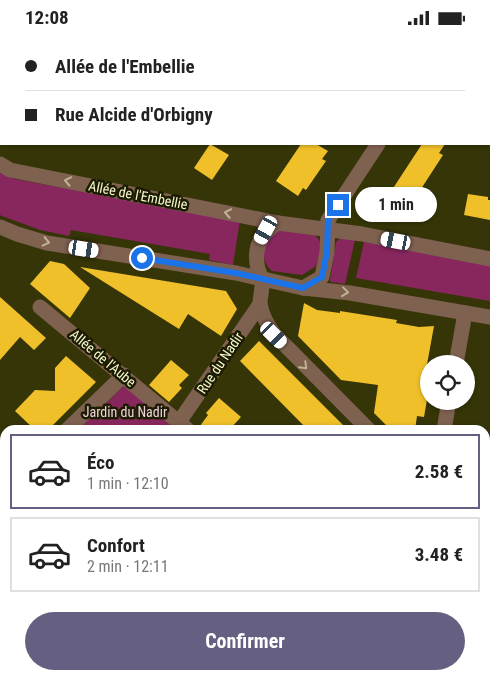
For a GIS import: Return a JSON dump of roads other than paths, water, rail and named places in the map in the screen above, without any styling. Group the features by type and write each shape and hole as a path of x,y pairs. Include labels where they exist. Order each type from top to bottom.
{"street":[{"path":"303,288 322,277 327,252 328,220 377,145"},
{"name":"Allée de l'Embellie","path":"0,164 10,170 278,223 328,229 490,259"},
{"path":"278,223 266,230 257,252 258,268 262,280 260,304 265,321 274,335 363,425"},
{"path":"0,227 47,243 236,273 303,288 350,293 490,317"},
{"name":"Rue du Nadir","path":"185,425 260,304"},
{"name":"Allée de l'Aube","path":"40,307 183,425"},
{"path":"458,355 465,313"},
{"path":"72,425 124,375"},
{"path":"445,425 447,410"}],"park label":[{"name":"Jardin du Nadir","path":"125,412"}]}
